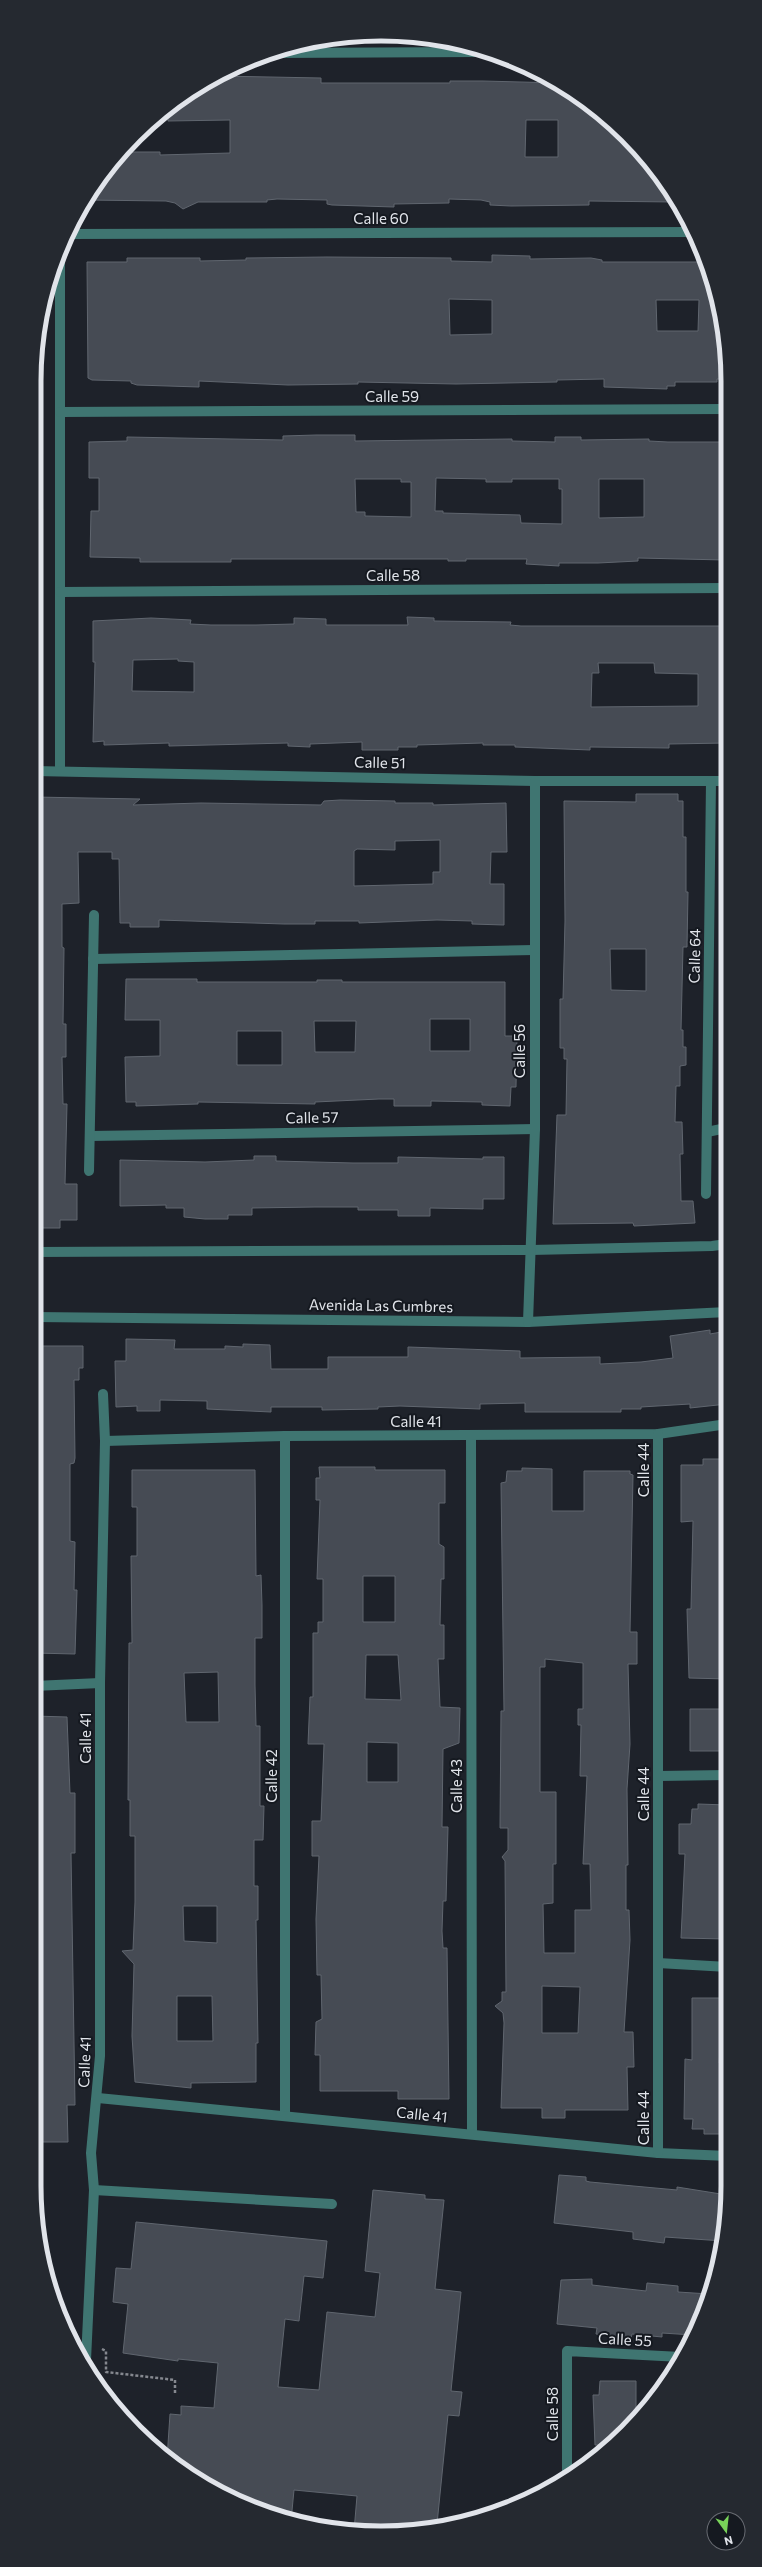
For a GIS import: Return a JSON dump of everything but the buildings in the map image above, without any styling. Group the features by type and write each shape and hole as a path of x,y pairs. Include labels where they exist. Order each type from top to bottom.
{"street":[{"path":"293,53 465,52"},
{"name":"Calle 60","path":"75,234 686,232"},
{"path":"60,269 60,771"},
{"name":"Calle 59","path":"60,412 721,409"},
{"name":"Calle 58","path":"60,592 721,588"},
{"name":"Calle 51","path":"41,771 535,781 721,781"},
{"name":"Calle 56","path":"528,1322 535,1128 535,781"},
{"name":"Calle 64","path":"706,1194 711,781"},
{"path":"89,1171 94,915"},
{"path":"93,959 534,950"},
{"name":"Calle 57","path":"90,1136 535,1128"},
{"path":"707,1132 721,1129"},
{"path":"41,1252 531,1250 721,1244"},
{"name":"Avenida Las Cumbres","path":"41,1317 528,1322 721,1312"},
{"name":"Calle 41","path":"103,1394 105,1441 100,1683 100,2056 98,2098 658,2153 721,2156"},
{"name":"Calle 41","path":"105,1441 285,1436 471,1437 658,1434 721,1425"},
{"name":"Calle 44","path":"658,1434 658,2153"},
{"name":"Calle 42","path":"285,1436 285,2116"},
{"name":"Calle 43","path":"471,1437 472,2134"},
{"path":"41,1686 100,1683"},
{"path":"658,1776 721,1775"},
{"path":"658,1963 721,1967"},
{"path":"86,2355 94,2190 91,2153 98,2098"},
{"path":"94,2190 332,2204"},
{"name":"Calle 58","path":"567,2351 567,2471"},
{"name":"Calle 55","path":"567,2351 675,2357"}],"path":[{"path":"87,2341 106,2352 106,2372 175,2380 175,2392"}]}
